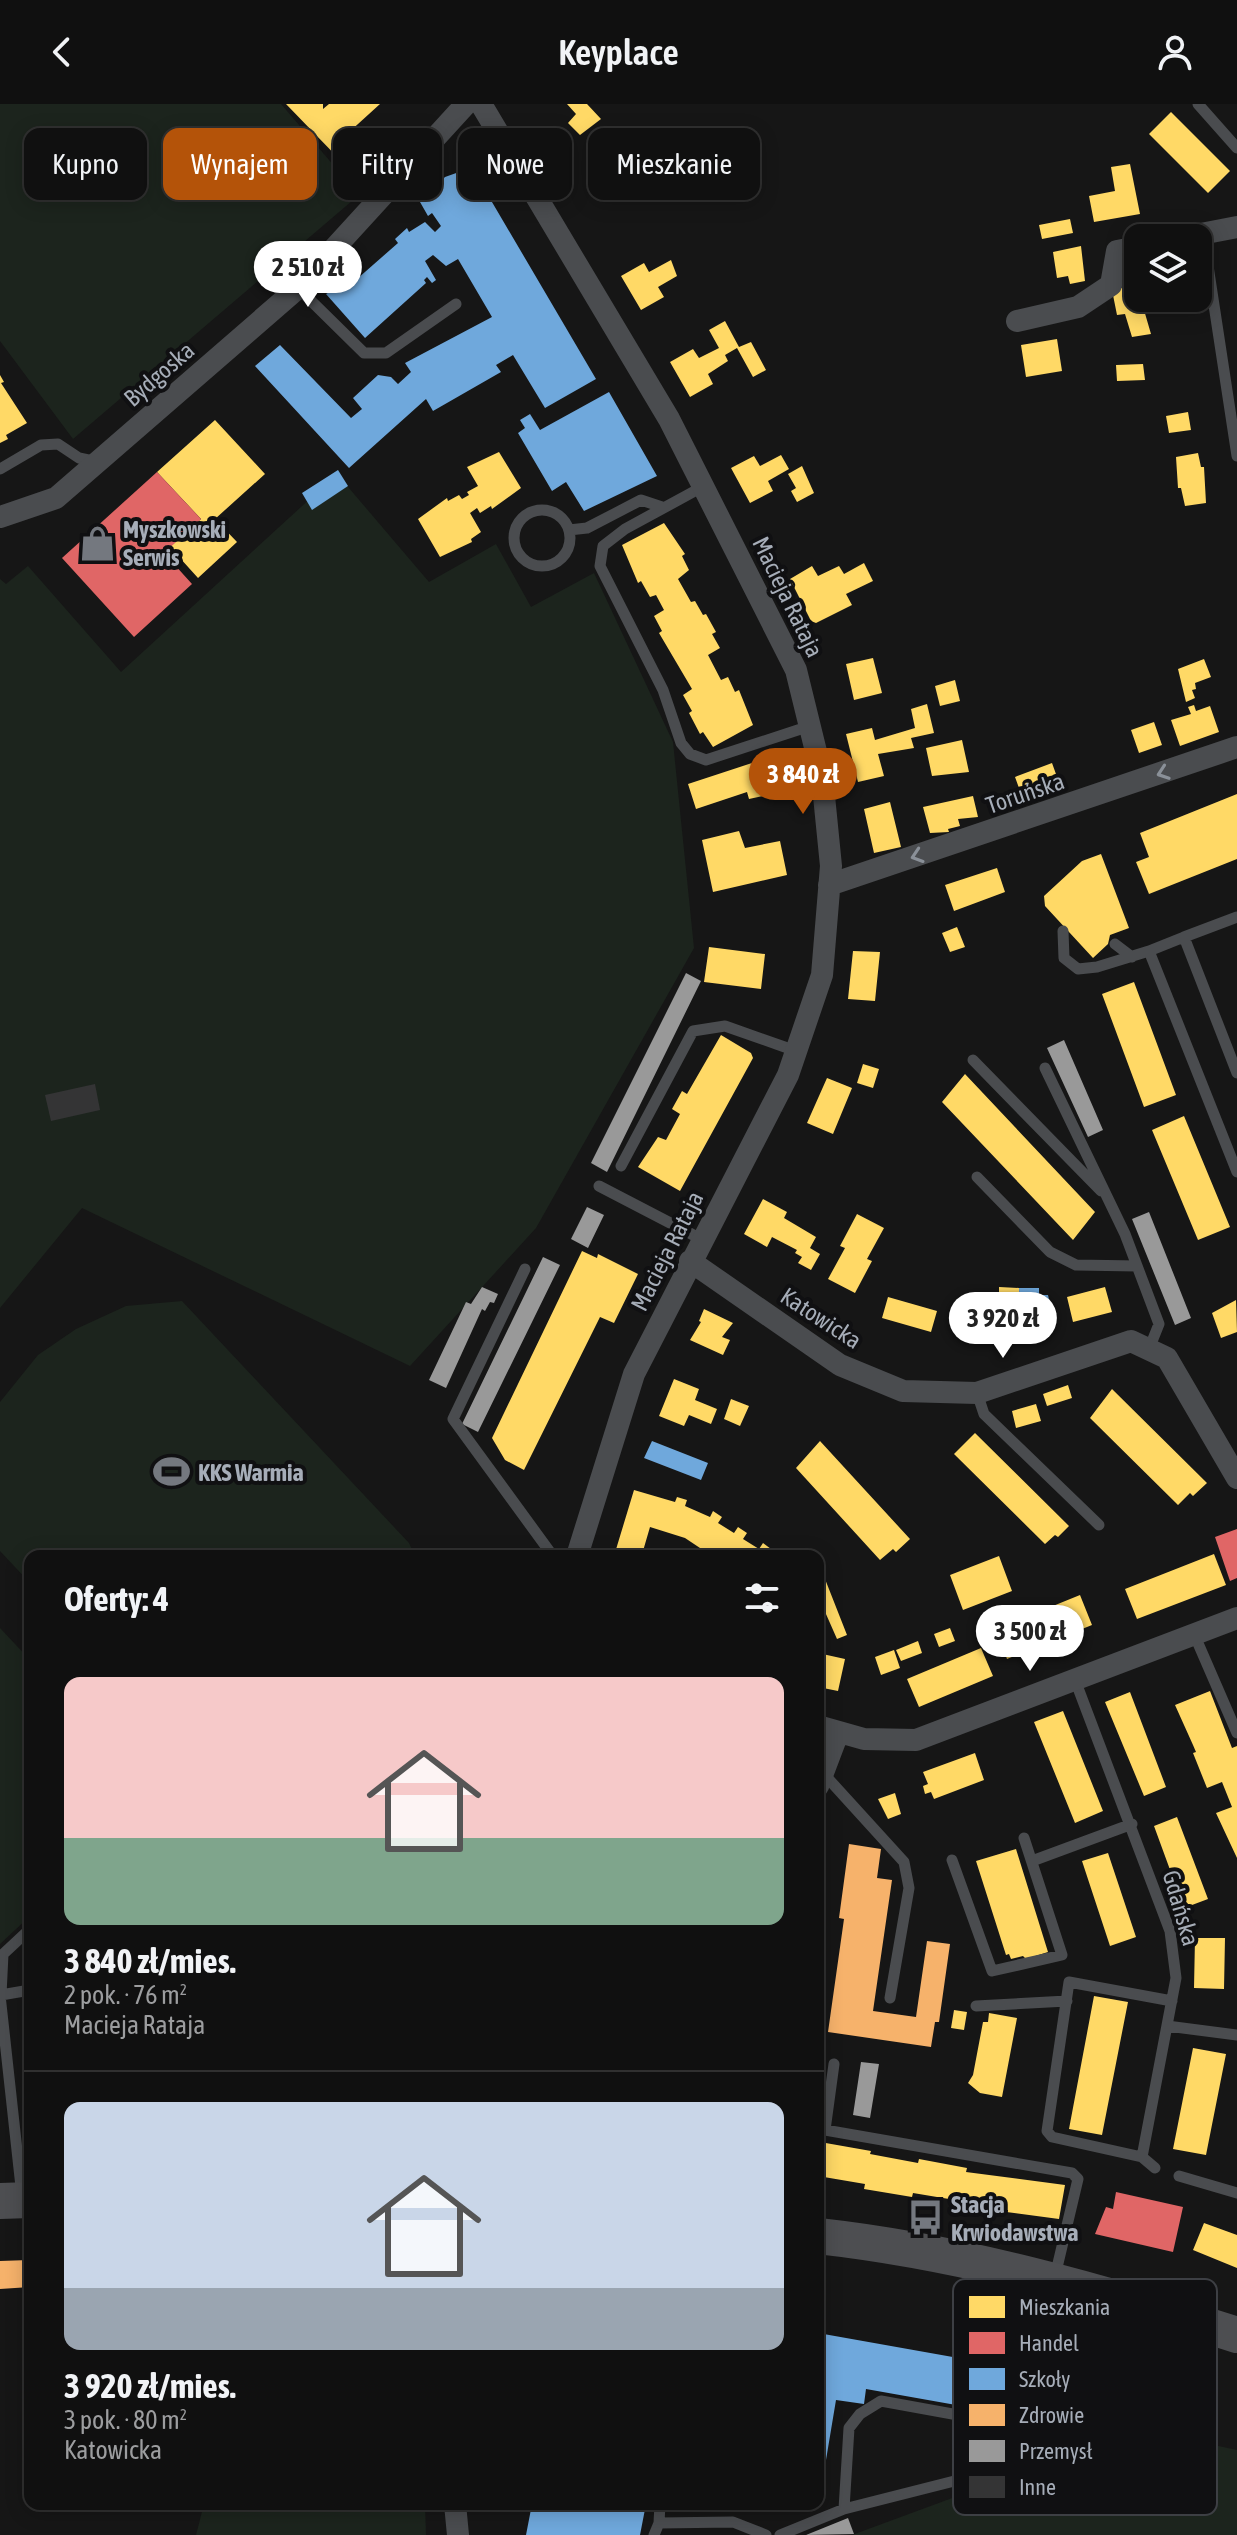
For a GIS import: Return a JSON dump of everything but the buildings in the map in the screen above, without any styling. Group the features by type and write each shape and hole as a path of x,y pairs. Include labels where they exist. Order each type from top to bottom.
{"main road":[{"path":"824,2237 873,2242 1048,2279"},
{"path":"1217,2328 1237,2335"}],"street":[{"name":"Bydgoska","path":"0,517 56,498 298,288 466,104"},
{"name":"Macieja Rataja","path":"481,104 669,419 796,670 822,776 831,866 822,975 788,1075 634,1374 579,1550"},
{"path":"1212,231 1237,227"},
{"path":"1017,321 1078,307 1111,285 1117,251 1124,250"},
{"name":"Toruńska","path":"829,885 1237,747"},
{"name":"Katowicka","path":"690,1261 840,1365 903,1391 977,1393 1131,1341 1149,1349"},
{"path":"1149,1349 1167,1358 1237,1478"},
{"path":"824,1756 828,1730 864,1739 916,1740 1237,1618"},
{"path":"456,2510 458,2535"}],"lane":[{"path":"1198,104 1237,148"},
{"path":"298,288 364,353 386,353 456,304"},
{"path":"1212,292 1237,456"},
{"path":"0,469 41,445 58,444 79,458 99,462"},
{"path":"704,486 662,507 603,546 600,566 663,690 681,743 690,754 706,760 810,726"},
{"path":"569,530 587,528 641,500 662,507"},
{"path":"541,510 559,515 569,530 569,548 550,565 541,567 524,560 515,544 517,525 523,517 541,510"},
{"path":"1063,931 1064,958 1078,969 1132,957 1237,917"},
{"path":"1184,937 1237,1073"},
{"path":"1115,944 1132,957"},
{"path":"1149,951 1237,1172"},
{"path":"621,1166 693,1031 725,1026 796,1051"},
{"path":"973,1060 1109,1200"},
{"path":"1045,1068 1109,1200 1159,1324 1149,1349"},
{"path":"977,1177 1050,1252 1076,1265 1137,1266"},
{"path":"599,1186 701,1239"},
{"path":"525,1269 453,1419 549,1550"},
{"path":"977,1393 984,1414 1099,1525"},
{"path":"1194,1634 1237,1733"},
{"name":"Gdańska","path":"1075,1680 1170,1931 1176,1978 1142,2157"},
{"path":"824,1785 904,1862 909,1888 890,1998"},
{"path":"1032,1861 1132,1824"},
{"path":"952,1860 992,1971 1062,1955 1024,1838"},
{"path":"18,2201 1,1995 2,1956 24,1935"},
{"path":"1155,2168 1142,2157 1052,2137 1047,2131 1069,1982 1172,2001"},
{"path":"1,1995 24,1991"},
{"path":"976,2006 1067,2001"},
{"path":"1167,2026 1237,2035"},
{"path":"824,2115 834,2064"},
{"path":"824,2131 1072,2173 1078,2179 1040,2277"},
{"path":"1179,2176 1237,2193"},
{"path":"844,2509 849,2428 860,2414 881,2401 953,2414"},
{"path":"780,2535 844,2509 953,2481"},
{"path":"656,2529 733,2522 766,2535"}],"shaded area":[{"path":"0,104 281,104 302,128 163,128 163,200 317,200 317,146 333,165 333,200 353,200 73,439 0,341"},
{"path":"337,474 429,582 496,544 531,607 594,573 673,742 694,948 536,1228 410,1366 82,1208 0,1308 0,579 6,584 28,566 121,672"},
{"name":"KKS Warmia","path":"182,1301 412,1550 24,1550 24,1577 0,1551 0,1402 38,1355 76,1329 126,1306"},
{"path":"0,1628 24,1654 24,1922 0,1944"},
{"path":"1217,2446 1237,2450 1237,2535 852,2535 953,2498 953,2515 1217,2515"},
{"path":"202,2510 425,2510 426,2535 196,2535"}],"place":[{"name":"Myszkowski Serwis","path":"97,543"},
{"name":"KKS Warmia","path":"172,1472"},
{"name":"Stacja Krwiodawstwa","path":"925,2218"}]}
